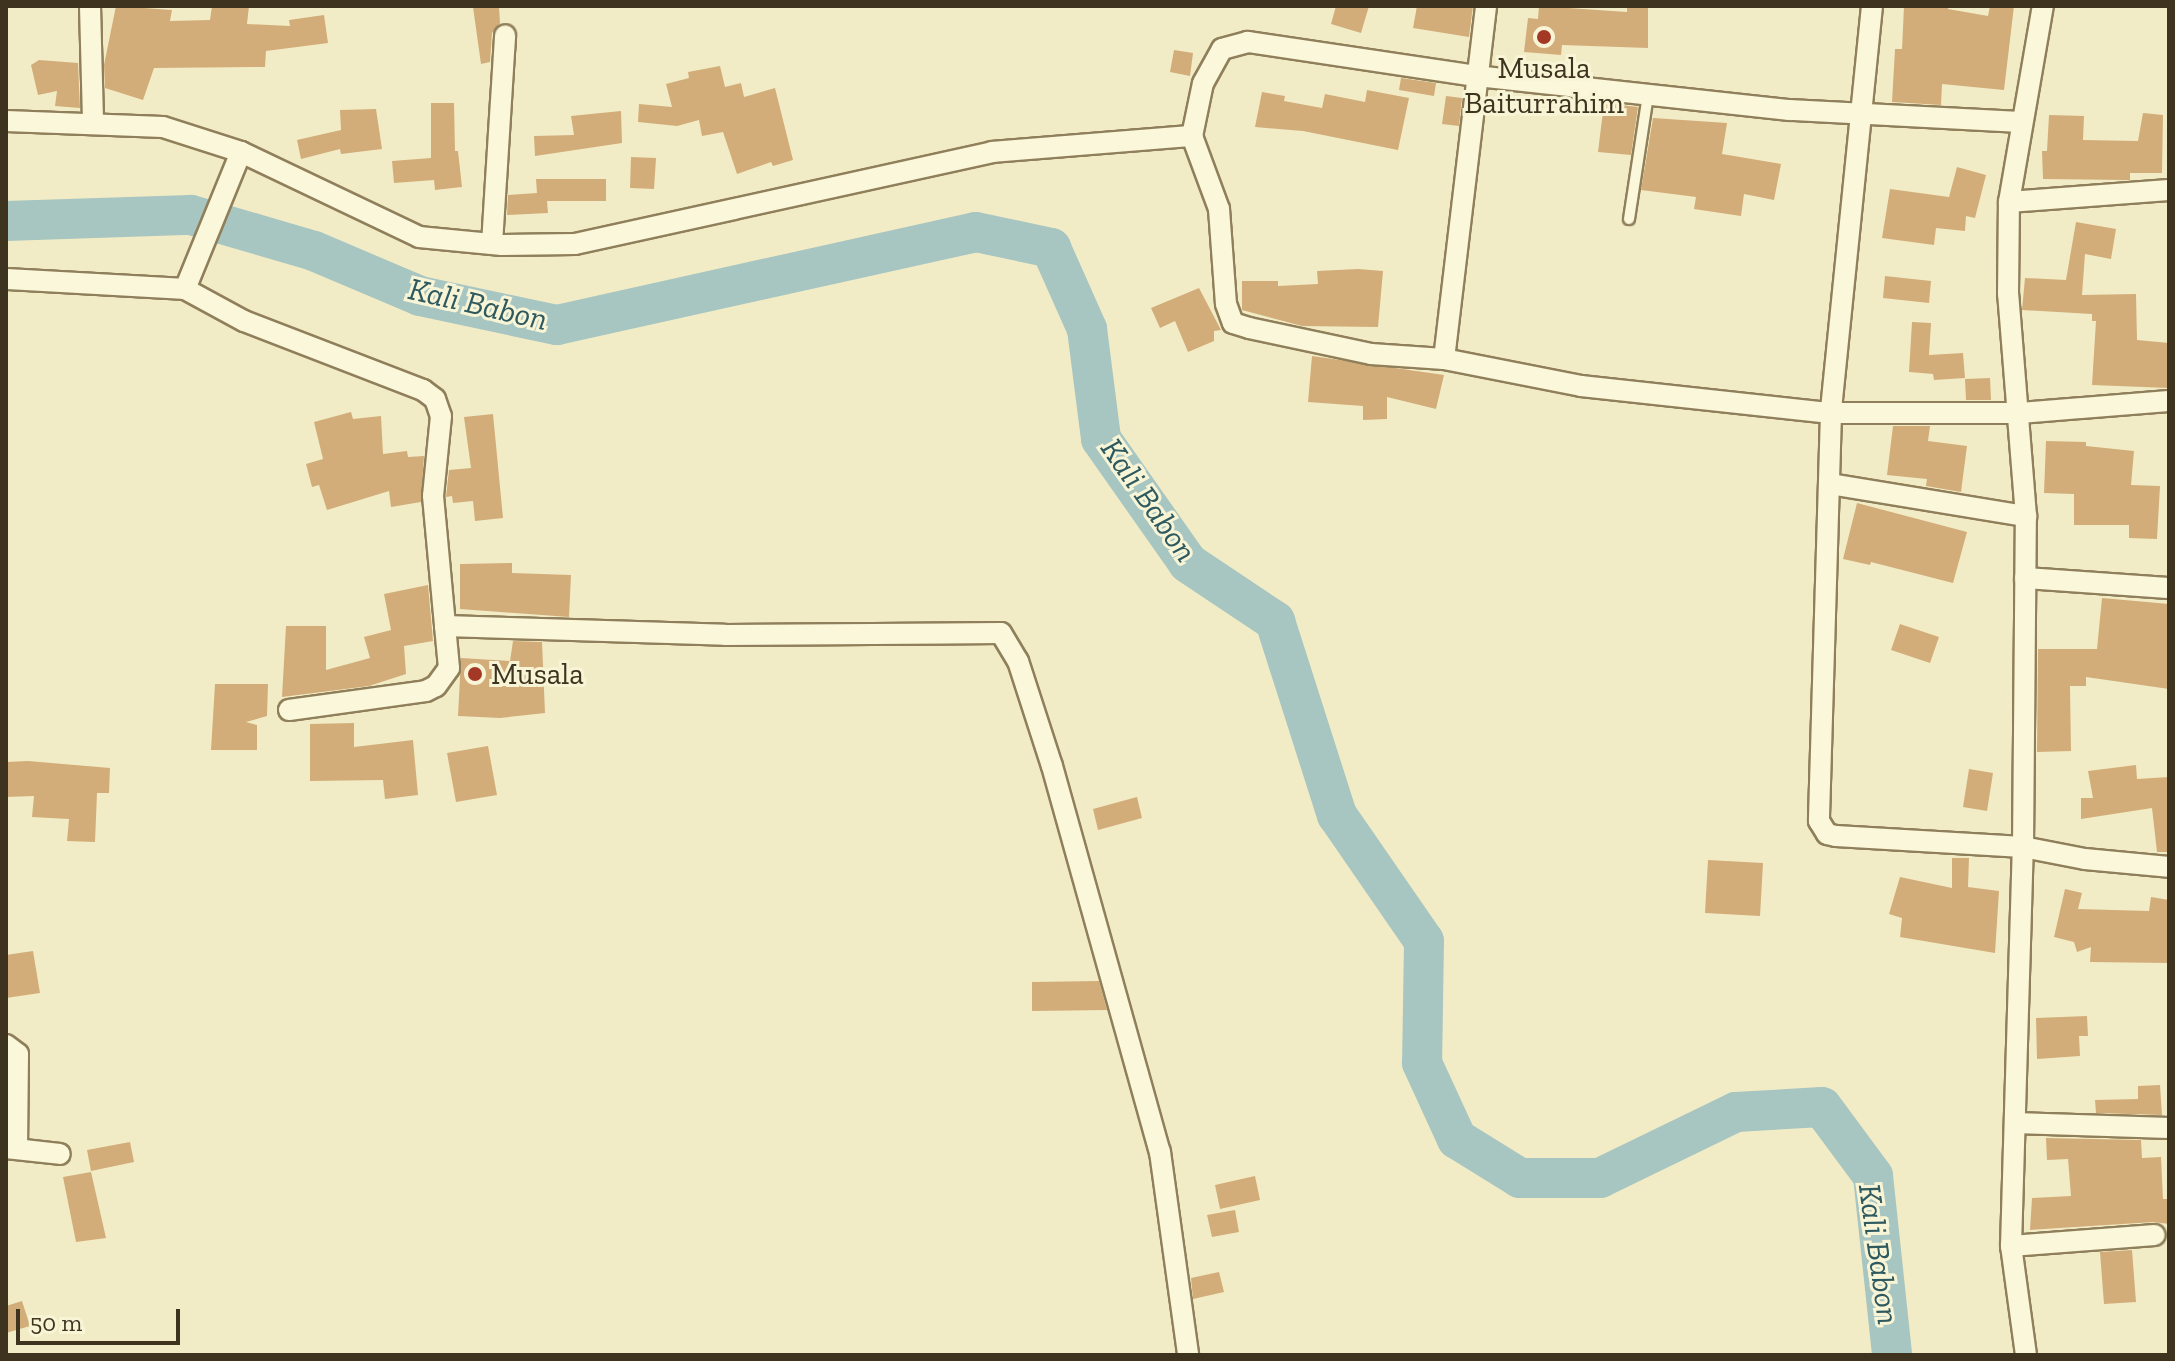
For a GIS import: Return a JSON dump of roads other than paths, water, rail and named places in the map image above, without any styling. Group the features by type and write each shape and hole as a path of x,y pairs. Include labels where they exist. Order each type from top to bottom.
{"street":[{"path":"90,6 93,124"},
{"path":"1444,359 1486,6"},
{"path":"1872,6 1831,413 1822,829 1836,836 2023,847 2085,859 2169,867"},
{"path":"2026,1355 2011,1246 2023,847 2026,516 2008,294 2009,202 2020,122 2043,6"},
{"path":"492,244 505,35"},
{"path":"2020,122 1859,117 1476,76 1235,43 1222,49 1203,83 1192,136 1219,209 1226,304 1233,323 1371,354 1444,359 1581,386 1831,413 2020,413 2169,401"},
{"path":"6,121 163,127 419,237 492,244 575,244 992,152 1192,136"},
{"path":"188,282 237,161"},
{"path":"2009,202 2169,190"},
{"path":"6,279 188,282 244,321 423,390 435,399 441,416 433,496 449,668 436,686 426,691 289,710"},
{"path":"1830,484 2026,516"},
{"path":"2025,578 2169,588"},
{"path":"445,626 725,635 1001,633 1007,638 1018,661 1052,766 1160,1152 1188,1355"},
{"path":"6,1045 18,1054 12,1148 60,1154"},
{"path":"2017,1123 2167,1128"},
{"path":"2011,1246 2155,1235"}],"lane":[{"path":"1629,219 1648,95"}],"waterway":[{"name":"Kali Babon","path":"6,221 191,215 314,251 420,296 557,325 976,232 1051,248 1087,329 1101,439 1188,563 1275,621 1337,815 1424,941 1422,1063 1457,1139 1520,1178 1600,1178 1736,1112 1822,1107 1873,1176 1892,1355"}],"place":[{"name":"Musala Baiturrahim","path":"1544,37"},
{"name":"Musala","path":"475,674"}]}
